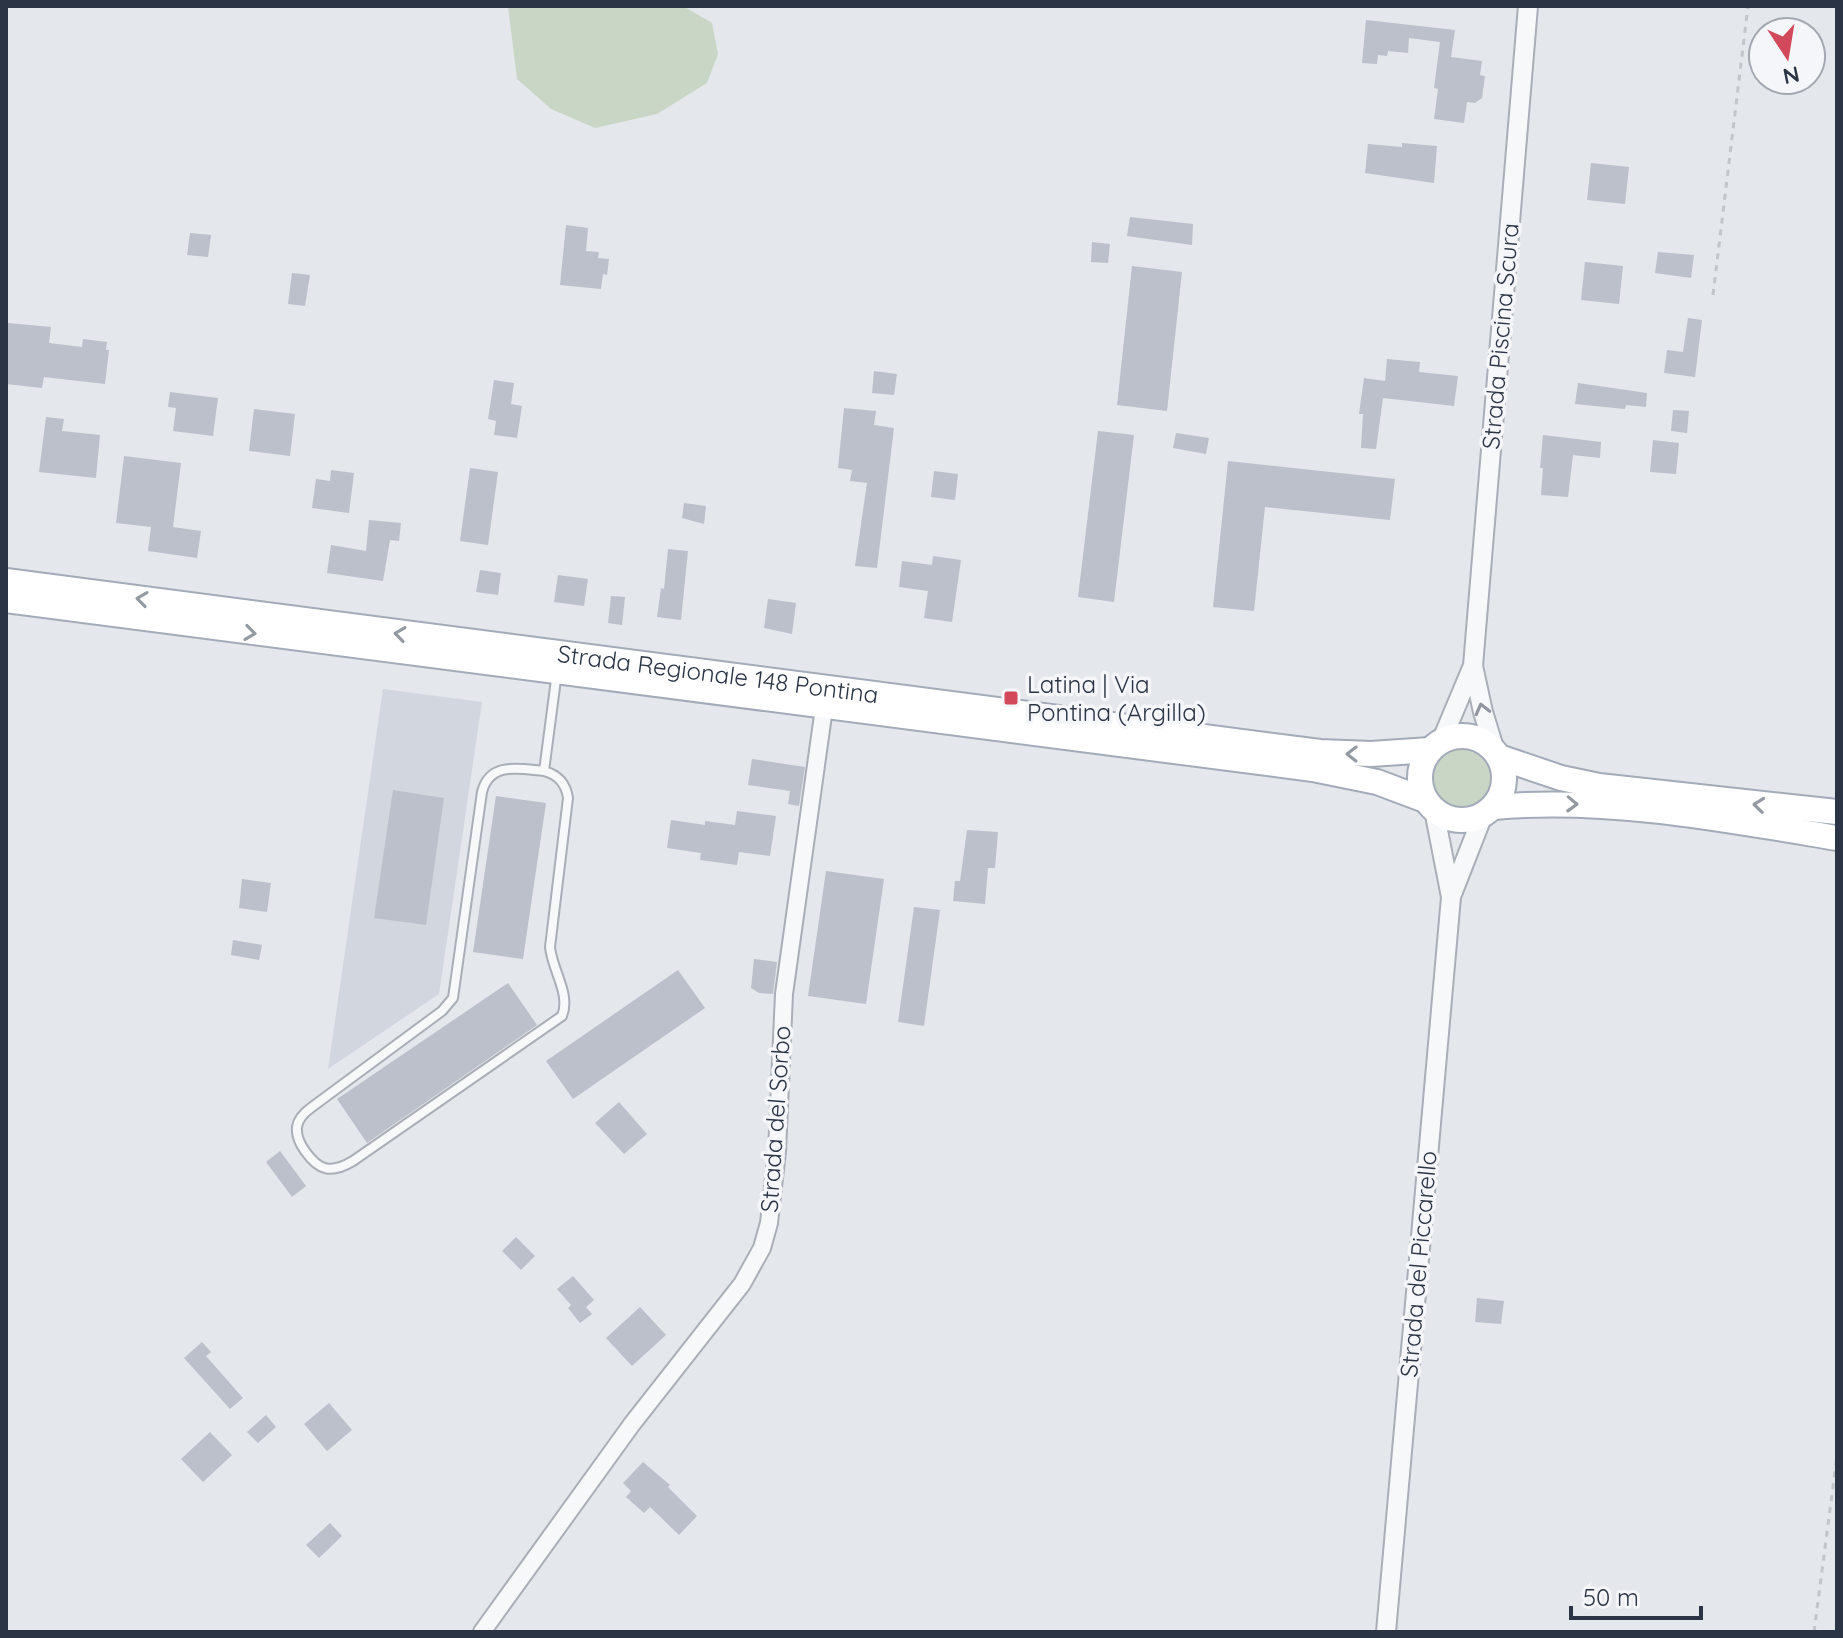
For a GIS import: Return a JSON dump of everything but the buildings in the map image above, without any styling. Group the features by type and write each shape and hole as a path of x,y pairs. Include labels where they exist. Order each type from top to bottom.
{"main road":[{"name":"Strada Regionale 148 Pontina","path":"6,581 1320,752 1371,754 1436,746 1453,737 1467,736 1480,740 1497,754 1561,778 1608,787 1837,812"},
{"name":"Strada Regionale 148 Pontina","path":"6,600 1326,771 1377,782 1458,821 1489,811 1564,804 1621,807 1837,838"},
{"path":"1429,805 1420,787 1420,774 1423,761 1436,746"},
{"path":"1489,811 1501,796 1505,783 1497,754"}],"street":[{"name":"Strada Piscina Scura","path":"1497,754 1483,712 1473,666 1528,6"},
{"name":"Strada Piscina Scura","path":"1436,746 1473,666"},
{"name":"Strada del Sorbo","path":"482,1632 632,1424 742,1284 762,1248 769,1223 778,1138 783,1004 824,708"},
{"name":"Strada del Piccarello","path":"1386,1632 1451,897 1429,805"},
{"name":"Strada del Piccarello","path":"1451,897 1489,811"}],"lane":[{"path":"544,771 557,671"},
{"path":"502,769 544,771 552,773 564,784 568,798 550,947 565,997 562,1016 353,1161 332,1169 317,1165 301,1144 297,1127 299,1119 442,1011 453,998 482,792 487,781 502,769"}],"path":[{"path":"1713,295 1748,6"},
{"path":"1814,1632 1837,1456"}],"shaded area":[{"path":"383,689 482,702 439,994 328,1069"}],"green space":[{"path":"508,6 683,6 712,23 718,54 707,83 657,114 595,128 551,109 517,79"},
{"path":"1462,743 1487,753 1497,778 1487,803 1462,813 1437,803 1427,778 1437,753"}],"place":[{"name":"Latina | Via Pontina (Argilla)","path":"1011,698"}]}
